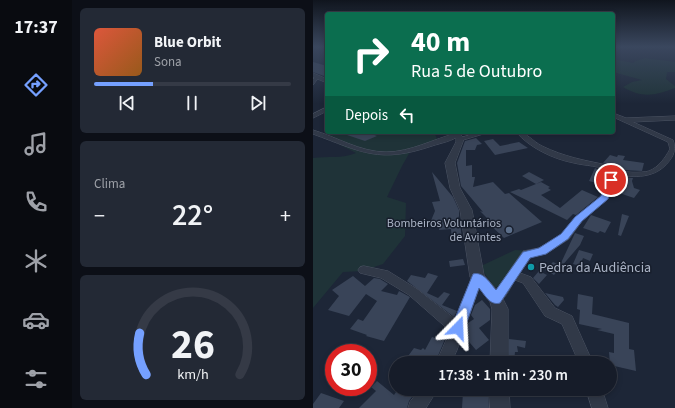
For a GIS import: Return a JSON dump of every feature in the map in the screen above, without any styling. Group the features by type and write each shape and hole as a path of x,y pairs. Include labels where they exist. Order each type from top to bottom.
{"street":[{"path":"313,84 315,76 325,80"},
{"path":"313,116 325,110"},
{"path":"522,134 538,147 559,156 573,161 609,167 614,172 648,175 659,169 667,161 674,149 671,141 615,116"},
{"path":"626,120 675,118"},
{"path":"313,132 373,153 386,154 404,152 457,135 467,134"},
{"path":"446,356 477,277 467,210 455,188 450,162 459,145 457,135"},
{"path":"496,299 527,254 542,251 565,237 579,219 605,198 614,172"},
{"path":"364,270 384,274 413,292 458,328"},
{"path":"513,275 527,280 550,312 567,320 583,356"},
{"path":"477,277 496,299 501,313 499,356"},
{"path":"416,408 425,396"},
{"path":"499,396 500,408"},
{"path":"596,396 600,408"}],"green space":[{"path":"615,66 675,66 675,72 667,72 666,79 675,86 675,88 649,95 630,91 623,87 632,82 642,80 615,73"},
{"path":"331,134 435,134 438,141 410,152 387,197 406,203 405,236 383,264 362,271 343,272 313,308 313,158 340,157 356,153 325,137"},
{"path":"515,250 531,251 499,287 494,287 481,266"}],"building":[{"path":"313,66 325,66 325,76 313,72"},
{"path":"344,134 372,134 377,136 365,141"},
{"path":"476,138 482,144 477,145 475,150 466,150 466,166 472,165 472,177 475,177 473,187 493,182 505,194 509,193 542,222 504,238 487,222 490,221 480,211 483,212 461,186 457,163 465,141"},
{"path":"493,139 500,146 519,142 528,148 495,155 484,141"},
{"path":"610,155 617,157 618,155 625,156 623,160 644,163 642,171 623,170 603,163"},
{"path":"595,168 608,174 604,185 589,181"},
{"path":"432,172 453,197 459,210 457,222 460,222 462,240 452,241 451,229 439,230 439,224 430,223 435,211 432,202 440,201"},
{"path":"529,172 544,180 536,184 522,176"},
{"path":"618,177 633,178 632,181 634,188 640,190 634,198 617,192 620,189 614,187"},
{"path":"541,182 550,187 548,188 551,190 541,195 560,208 582,190 598,197 576,215 573,214 567,220 510,192 519,189 521,190"},
{"path":"622,214 629,216 621,236 618,235"},
{"path":"591,215 611,222 605,233 600,231 598,233 583,228"},
{"path":"575,233 584,236 580,245 554,275 545,270 553,262 560,265"},
{"path":"579,250 593,254 590,261 583,258 580,266 573,264"},
{"path":"463,259 465,265 450,267 449,261"},
{"path":"539,271 547,275 539,284 533,278"},
{"path":"428,273 438,276 427,293 438,298 444,292 450,294 442,305 457,311 454,317 407,281 411,275 425,278"},
{"path":"353,276 365,286 374,278 380,279 388,284 381,291 397,295 399,291 410,297 384,341 366,336 367,335 350,329 358,319 363,321 377,301 366,294 349,316 328,310 339,296 332,290"},
{"path":"545,293 563,297 564,300 558,307"},
{"path":"578,294 593,297 592,314 629,323 629,349 634,350 636,371 617,367 617,356 609,356 609,352 614,353 614,334 597,330 602,329 579,324 580,310 577,309"},
{"path":"482,300 490,309 490,320 479,328 489,340 476,350 464,336 468,323 474,319 471,315 475,305"},
{"path":"432,337 442,340 441,341 445,339 438,356 408,356 414,348 421,350 423,348 425,350"},
{"path":"509,339 526,341 525,348 517,346 518,352 515,352 515,356 509,356"},
{"path":"377,381 389,391 389,396 413,396 409,401 407,408 359,408 371,396 377,396"},
{"path":"321,393 325,394 325,396 344,401 339,408 313,408 313,404"},
{"path":"463,396 488,396 489,408 462,408"}],"place":[{"name":"Bombeiros Voluntários de Avintes","path":"509,230"},
{"name":"Pedra da Audiência","path":"531,267"}],"route":[{"path":"458,328 477,277 496,299 527,254 542,251 565,237 579,219 605,198 611,180"}]}
